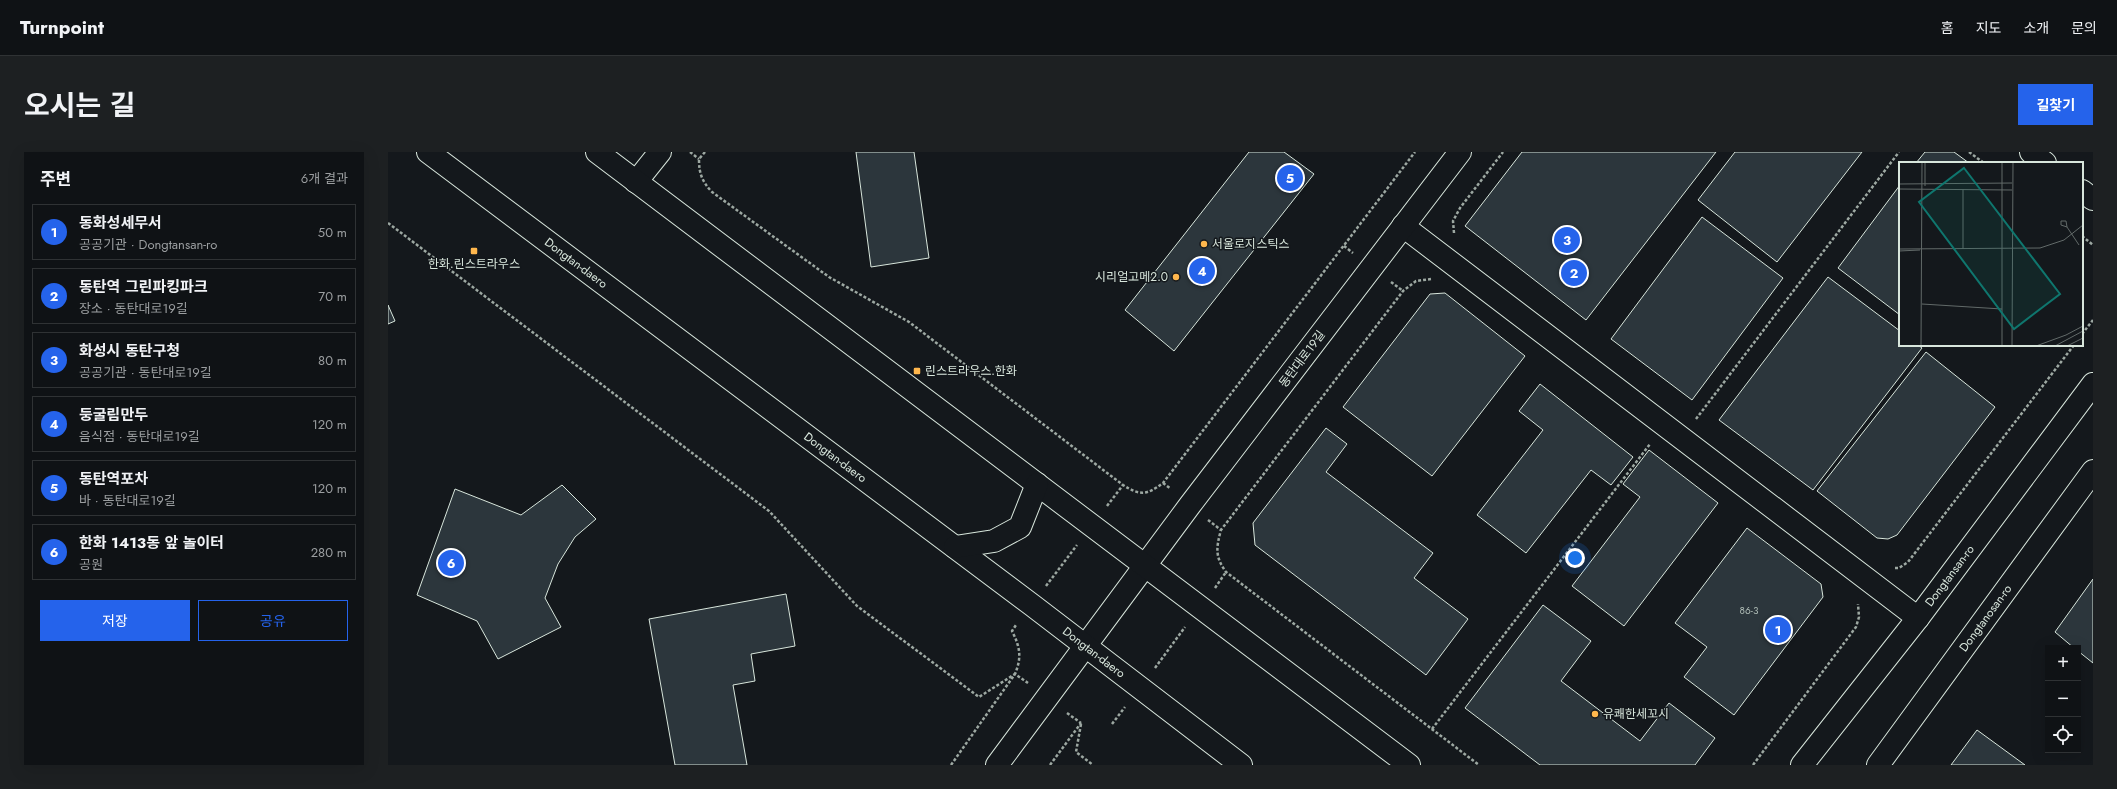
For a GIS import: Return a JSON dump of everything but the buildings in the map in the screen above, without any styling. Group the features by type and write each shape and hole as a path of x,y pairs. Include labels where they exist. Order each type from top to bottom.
{"street":[{"name":"Dongtan-daero","path":"428,152 1032,605 1241,765"},
{"path":"597,152 1409,765"},
{"path":"636,182 660,152"},
{"name":"동탄대로19길","path":"997,765 1460,152"},
{"path":"2031,152 2044,162"},
{"path":"2083,192 2093,199"},
{"path":"1403,226 1918,618"},
{"name":"Dongtansan-ro","path":"1802,765 1918,618 2093,384"},
{"name":"Dongtanosan-ro","path":"1878,765 2093,471"},
{"path":"955,547 994,541 1020,527 1037,484"}],"path":[{"path":"690,152 699,159"},
{"path":"705,152 699,159 701,180 712,192 829,277 909,322 1123,485 1134,492 1144,493 1152,491 1163,483 1415,152"},
{"path":"1454,236 1453,222 1460,208 1503,152"},
{"path":"1694,422 1899,152"},
{"path":"1969,152 1983,162"},
{"path":"388,222 769,511 856,606 979,697 1015,674"},
{"path":"2083,237 2093,245"},
{"path":"1435,281 1431,279 1416,281 1403,291 1220,530 1216,554 1219,563 1226,572 1479,765"},
{"path":"2083,333 2093,320"},
{"path":"1891,568 1899,568 1908,562 2073,346"},
{"path":"1432,729 1652,442"},
{"path":"950,765 1015,674 1020,663 1021,652 1012,631 1123,485"},
{"path":"1112,724 1226,572"},
{"path":"1753,765 1856,627 1859,617 1858,598"},
{"path":"1050,765 1081,724 1076,752 1093,765"}],"place":[{"name":"동탄역포차","path":"1290,178"},
{"name":"화성시 동탄구청","path":"1567,240"},
{"name":"서울로지스틱스","path":"1204,244"},
{"name":"한화.린스트라우스","path":"474,251"},
{"name":"둥굴림만두","path":"1202,271"},
{"name":"동탄역 그린파킹파크","path":"1574,273"},
{"name":"시리얼고메2.0","path":"1176,277"},
{"name":"린스트라우스.한화","path":"917,371"},
{"name":"한화 1413동 앞 놀이터","path":"451,563"},
{"name":"동화성세무서","path":"1778,630"},
{"name":"유쾌한세꼬시","path":"1595,714"}]}
